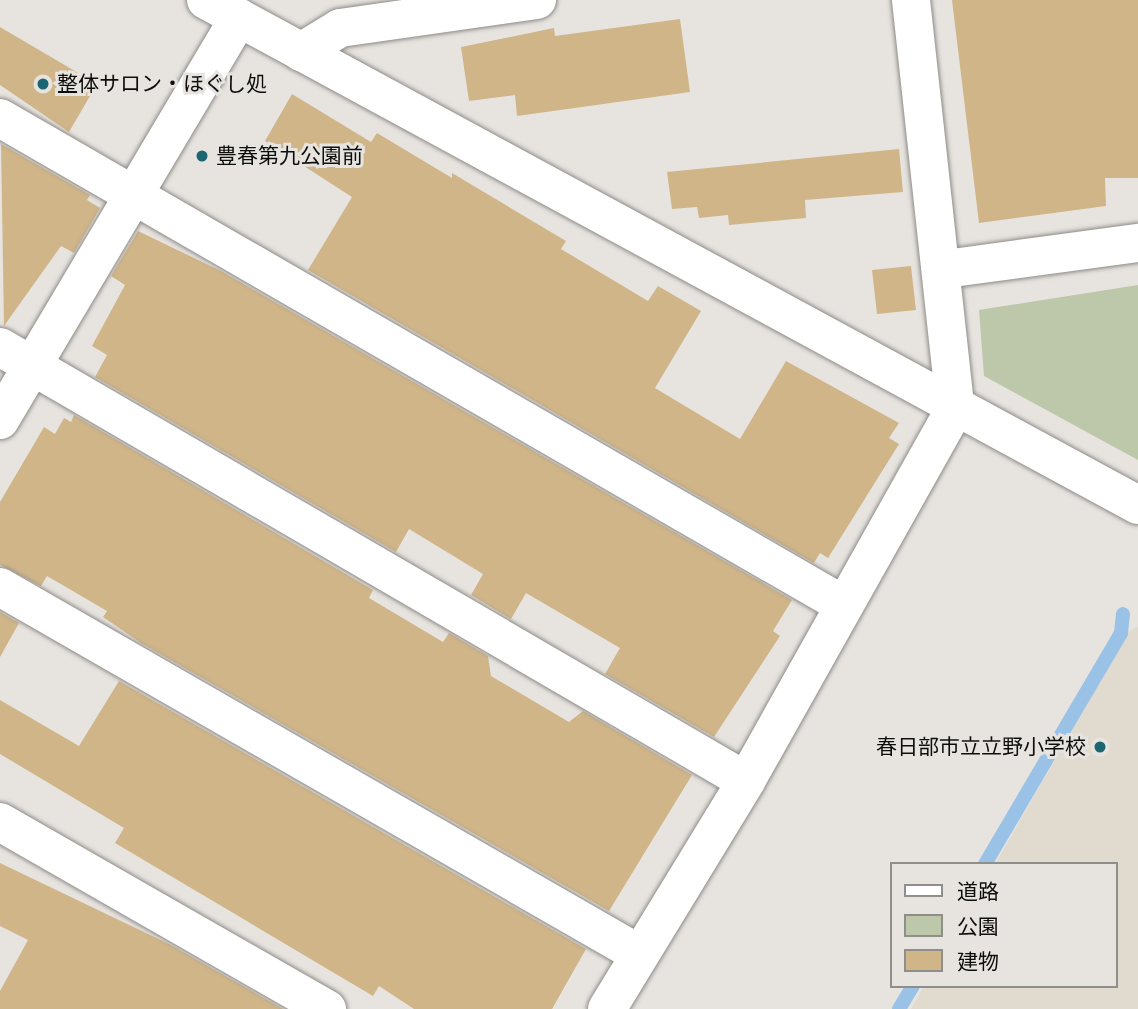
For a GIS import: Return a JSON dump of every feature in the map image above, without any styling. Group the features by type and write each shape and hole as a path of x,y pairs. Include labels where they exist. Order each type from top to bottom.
{"street":[{"path":"206,0 1138,505"},
{"path":"301,52 340,28 537,0"},
{"path":"607,1009 746,781 955,408 945,269 911,0"},
{"path":"0,420 15,356 133,198 239,18"},
{"path":"0,118 133,198 844,605"},
{"path":"945,269 1138,243"},
{"path":"15,356 746,781"},
{"path":"0,587 639,954"},
{"path":"0,822 327,1009"}],"shaded area":[{"name":"春日部市立立野小学校","path":"1138,627 1138,1009 911,1009 923,988 1117,988 1117,862 996,862 1130,630"}],"green space":[{"path":"1138,285 1138,460 984,376 979,310"}],"building":[{"path":"952,0 1138,0 1138,178 1105,178 1106,206 979,223"},
{"path":"680,19 690,92 517,116 515,95 469,101 461,47 554,28 555,36"},
{"path":"0,27 97,84 69,132 0,85"},
{"path":"292,94 371,142 377,133 452,178 452,173 566,241 561,249 648,301 658,286 701,311 655,388 740,439 786,361 899,423 889,438 899,444 828,558 820,553 814,563 308,270 352,197 265,141"},
{"path":"1,144 90,195 87,200 100,208 74,253 61,246 4,326"},
{"path":"899,149 903,192 805,200 806,218 729,225 728,215 699,218 697,207 672,209 667,172"},
{"path":"138,231 221,271 792,600 773,631 780,636 714,737 605,674 620,648 526,593 511,619 471,595 483,574 409,529 396,552 95,377 107,355 92,346 125,285 111,276"},
{"path":"911,266 916,310 877,314 872,270"},
{"path":"74,415 373,590 369,598 443,642 449,633 488,656 491,676 569,722 583,711 692,775 609,911 141,643 103,617 107,611 47,576 41,586 0,565 0,502 44,427 55,434 64,418 71,422"},
{"path":"0,612 19,623 0,657"},
{"path":"119,681 586,949 552,1009 414,1009 379,986 373,996 115,843 124,828 0,754 0,700 79,746"},
{"path":"0,863 169,944 283,1009 0,1009 0,991 28,940 0,926"}],"waterway":[{"path":"986,862 1121,633 1123,614"},
{"path":"899,1009 912,988"}],"place":[{"name":"整体サロン・ほぐし処","path":"43,84"},
{"name":"豊春第九公園前","path":"202,156"},
{"name":"春日部市立立野小学校","path":"1100,747"}]}
